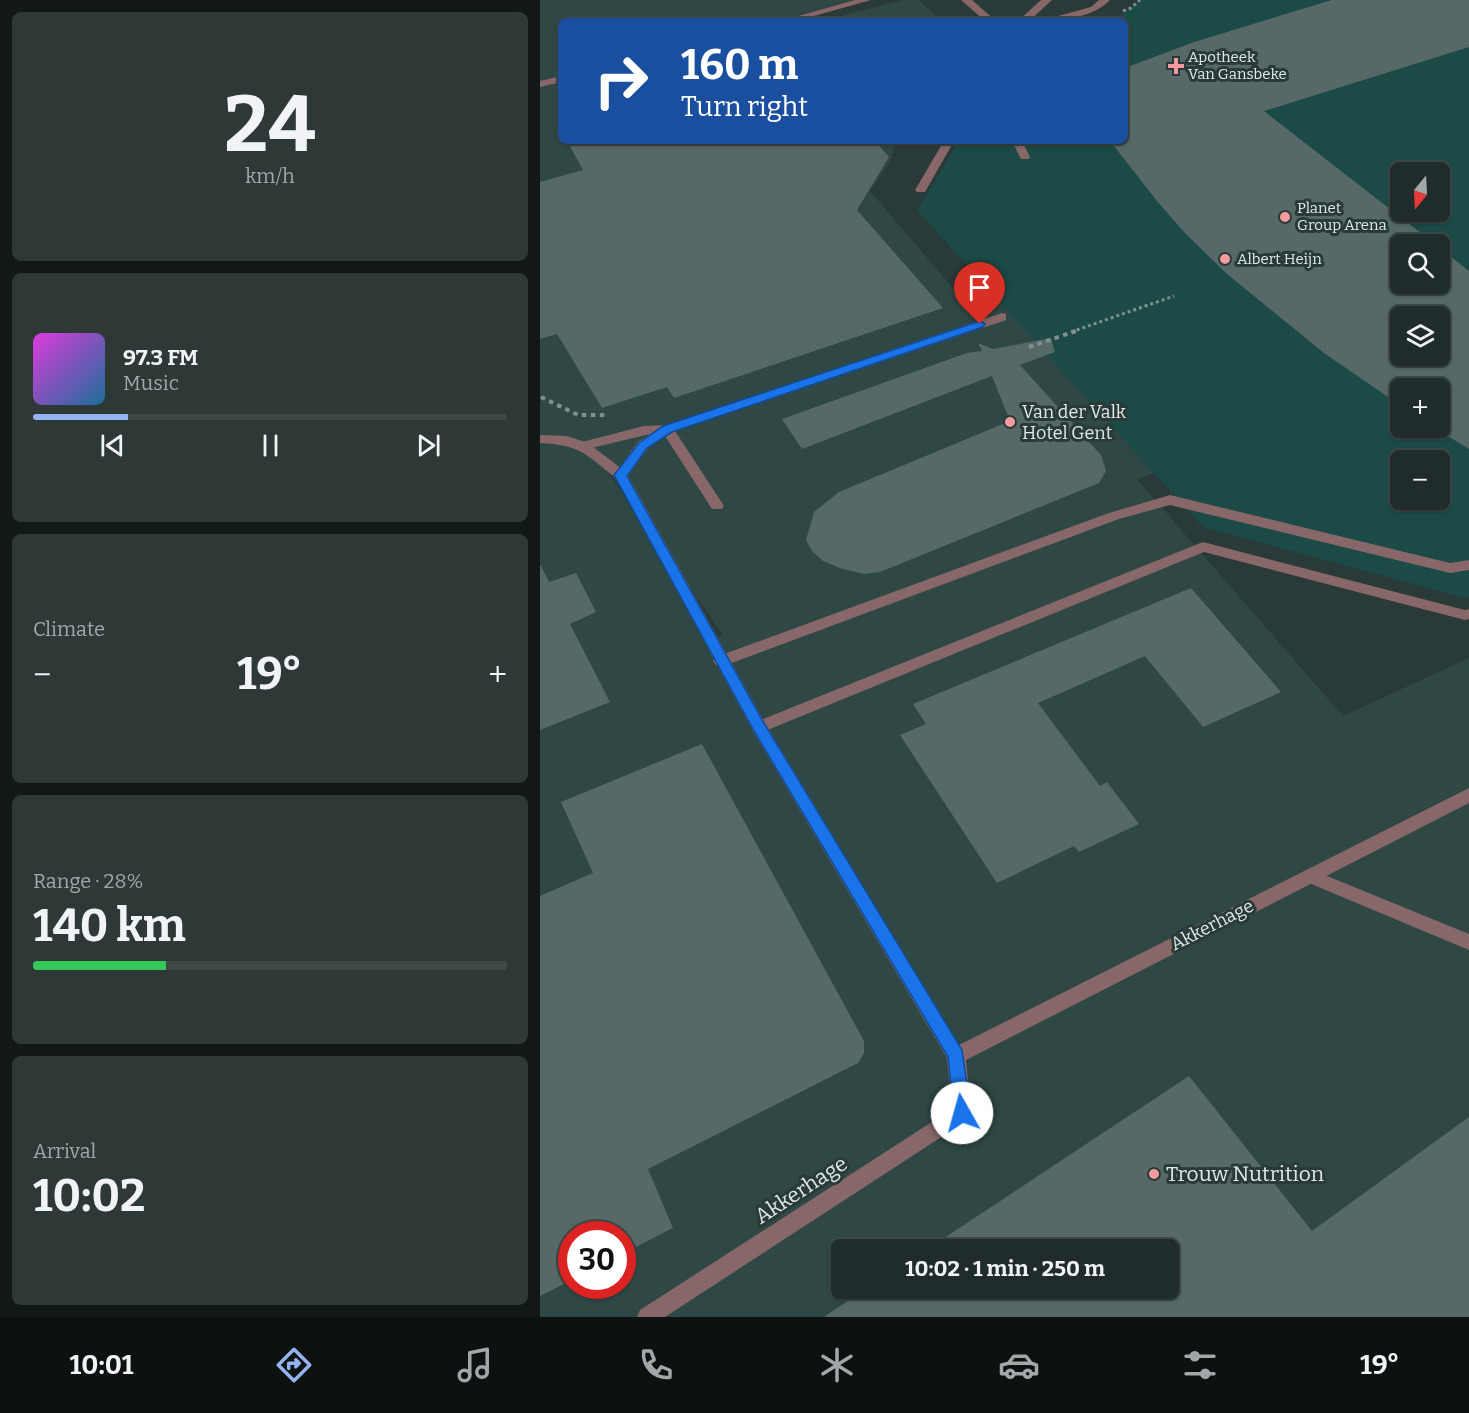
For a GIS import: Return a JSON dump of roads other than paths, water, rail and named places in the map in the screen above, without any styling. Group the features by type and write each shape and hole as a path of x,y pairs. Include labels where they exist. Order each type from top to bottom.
{"street":[{"path":"797,18 866,0"},
{"path":"966,0 987,18"},
{"path":"1026,18 1047,0"},
{"path":"1055,18 1094,9 1106,0"},
{"path":"1052,18 1069,6"},
{"path":"540,84 558,80"},
{"path":"921,190 947,144"},
{"path":"1018,144 1025,157"},
{"path":"621,475 643,445 668,429 1002,317"},
{"path":"583,446 644,430 668,429"},
{"path":"668,429 717,506"},
{"name":"Akkerhage","path":"540,439 567,440 583,446 621,475 759,727 956,1056 962,1113 647,1317"},
{"path":"721,661 1114,516 1170,500 1450,568 1469,565"},
{"path":"759,727 1203,547 1465,615 1469,614"},
{"name":"Akkerhage","path":"956,1056 1469,795"},
{"path":"1310,876 1469,942"}],"place":[{"name":"Apotheek Van Gansbeke","path":"1176,66"},
{"name":"Planet Group Arena","path":"1285,217"},
{"name":"Albert Heijn","path":"1225,259"},
{"name":"Van der Valk Hotel Gent","path":"1010,422"},
{"name":"Trouw Nutrition","path":"1154,1174"}]}
